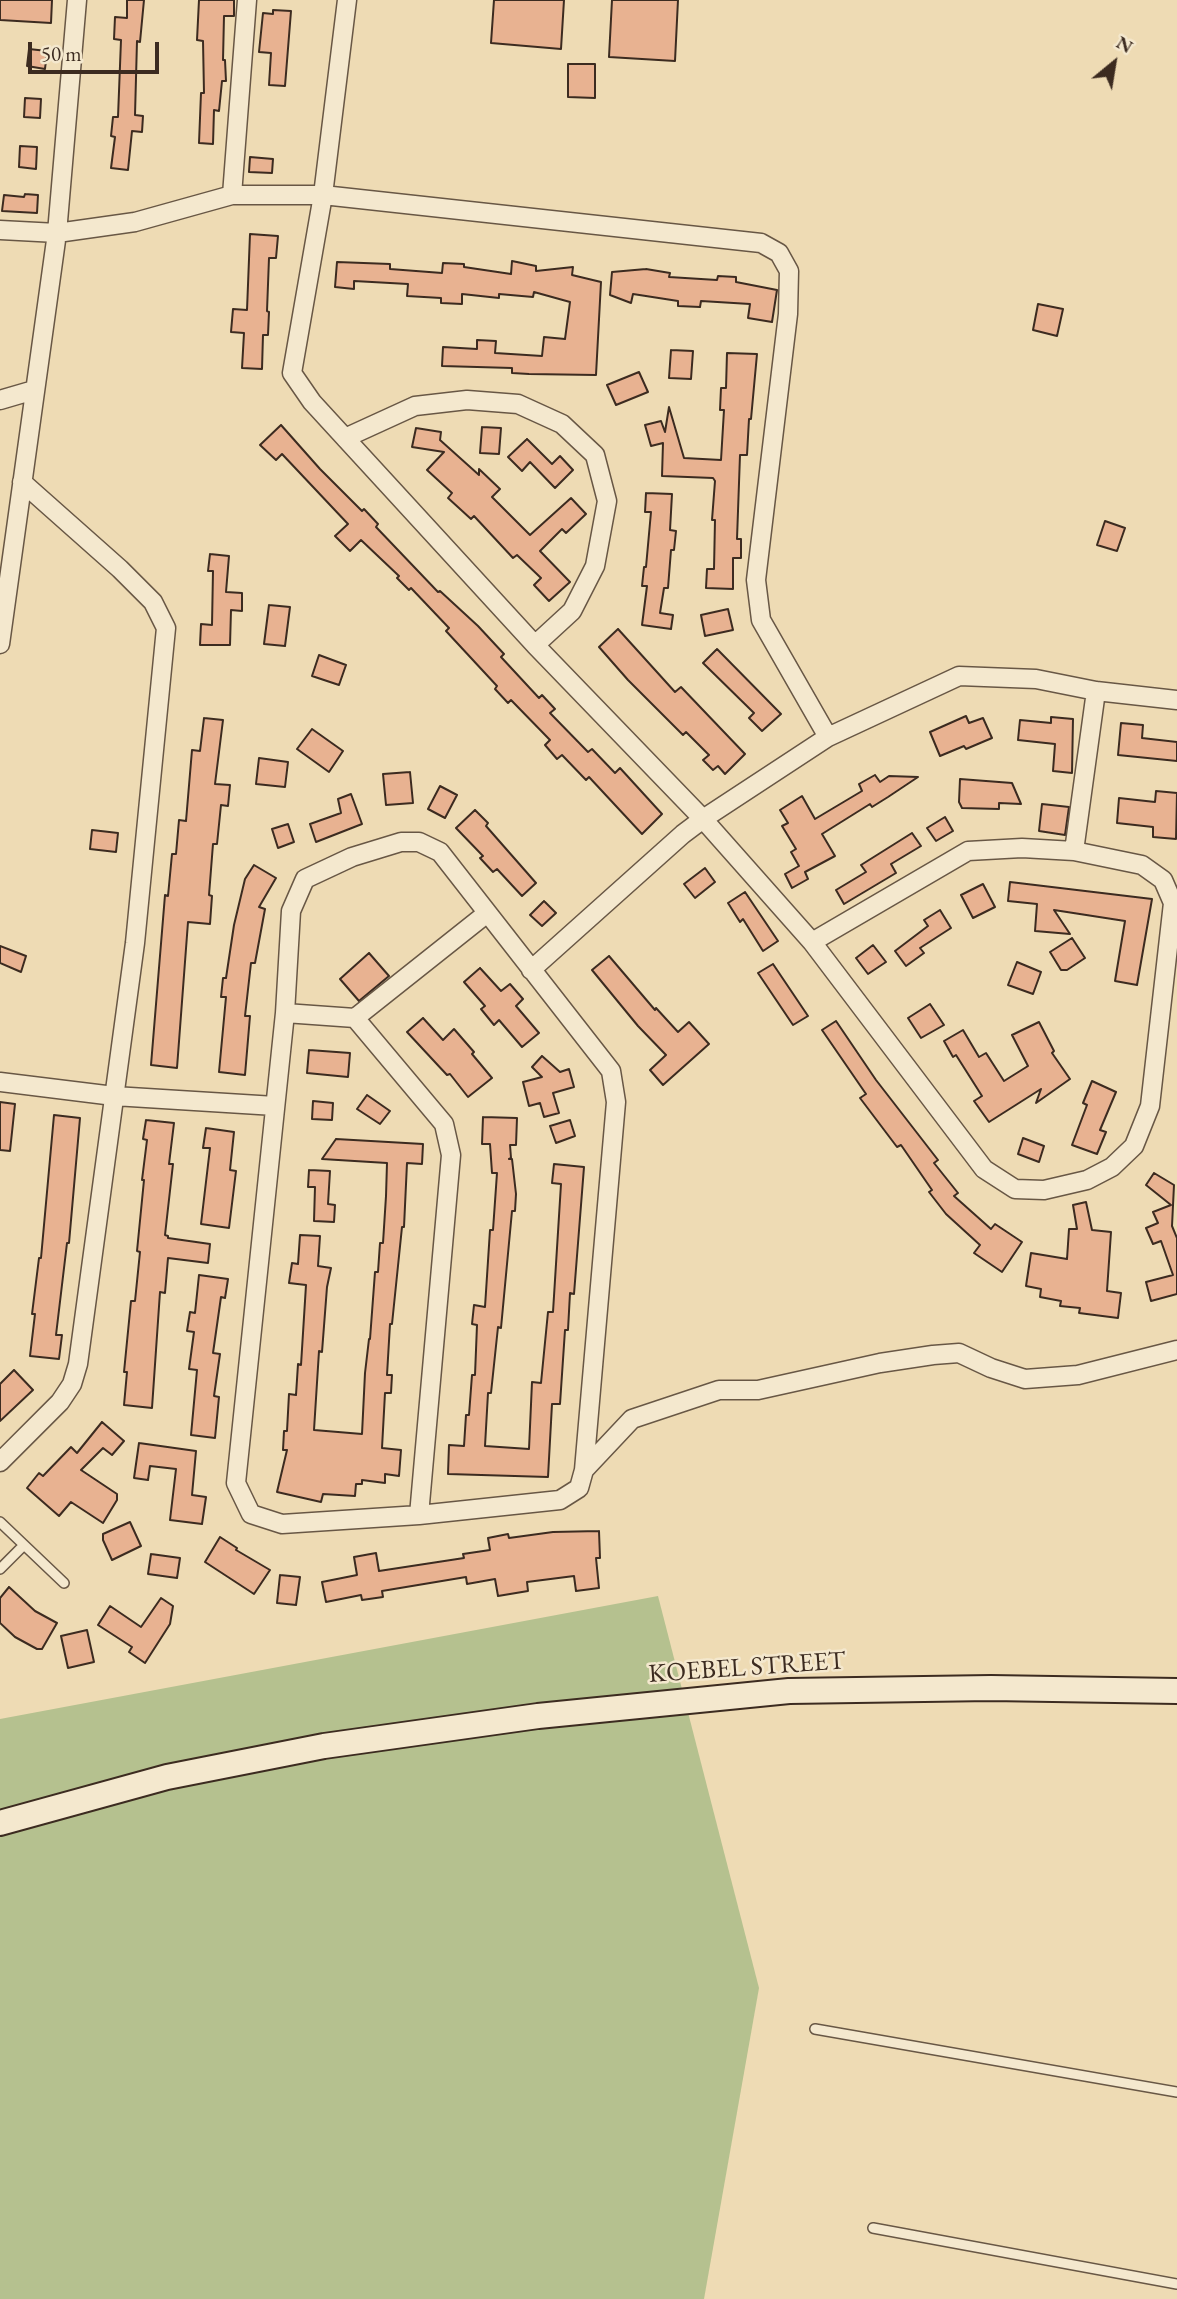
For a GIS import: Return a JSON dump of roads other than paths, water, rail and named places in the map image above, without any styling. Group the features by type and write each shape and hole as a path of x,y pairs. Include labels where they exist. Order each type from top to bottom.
{"main road":[{"name":"KOEBEL STREET","path":"0,1823 167,1777 324,1746 538,1716 789,1691 991,1688 1177,1691"}],"street":[{"path":"0,644 57,233 77,0"},
{"path":"232,195 247,0"},
{"path":"347,0 323,195 292,373 312,402 535,645 703,820 812,942 984,1169 1015,1189 1044,1190 1087,1180 1112,1167 1134,1146 1150,1105 1173,903 1163,880 1142,865 1074,851 1022,848 968,851 812,942"},
{"path":"0,230 57,233 135,222 232,195 323,195 761,243 779,253 789,271 788,314 756,580 761,620 828,737"},
{"path":"0,400 34,390"},
{"path":"345,438 415,406 467,400 518,404 562,424 595,455 607,501 595,566 572,611 535,645"},
{"path":"0,1462 60,1402 72,1384 78,1364 135,943 166,628 153,602 22,482"},
{"path":"531,970 683,834 703,820 828,737 959,676 1036,679 1096,691 1177,700"},
{"path":"1074,851 1096,691"},
{"path":"401,842 419,842 440,852 531,970 611,1071 616,1102 584,1470 579,1488 561,1500 419,1515 282,1524 251,1514 236,1483 285,1013 291,911 305,878 352,857 401,842"},
{"path":"285,1013 355,1018 486,914"},
{"path":"355,1018 444,1124 451,1155 419,1515"},
{"path":"0,1082 114,1096 275,1106"},
{"path":"584,1470 632,1419 719,1390 758,1390 933,1354 959,1353 991,1368 1025,1379 1078,1375 1177,1350"}],"lane":[{"path":"0,1522 64,1583"},
{"path":"0,1569 24,1545"},
{"path":"815,2029 1177,2092"},
{"path":"873,2228 1177,2284"}]}
